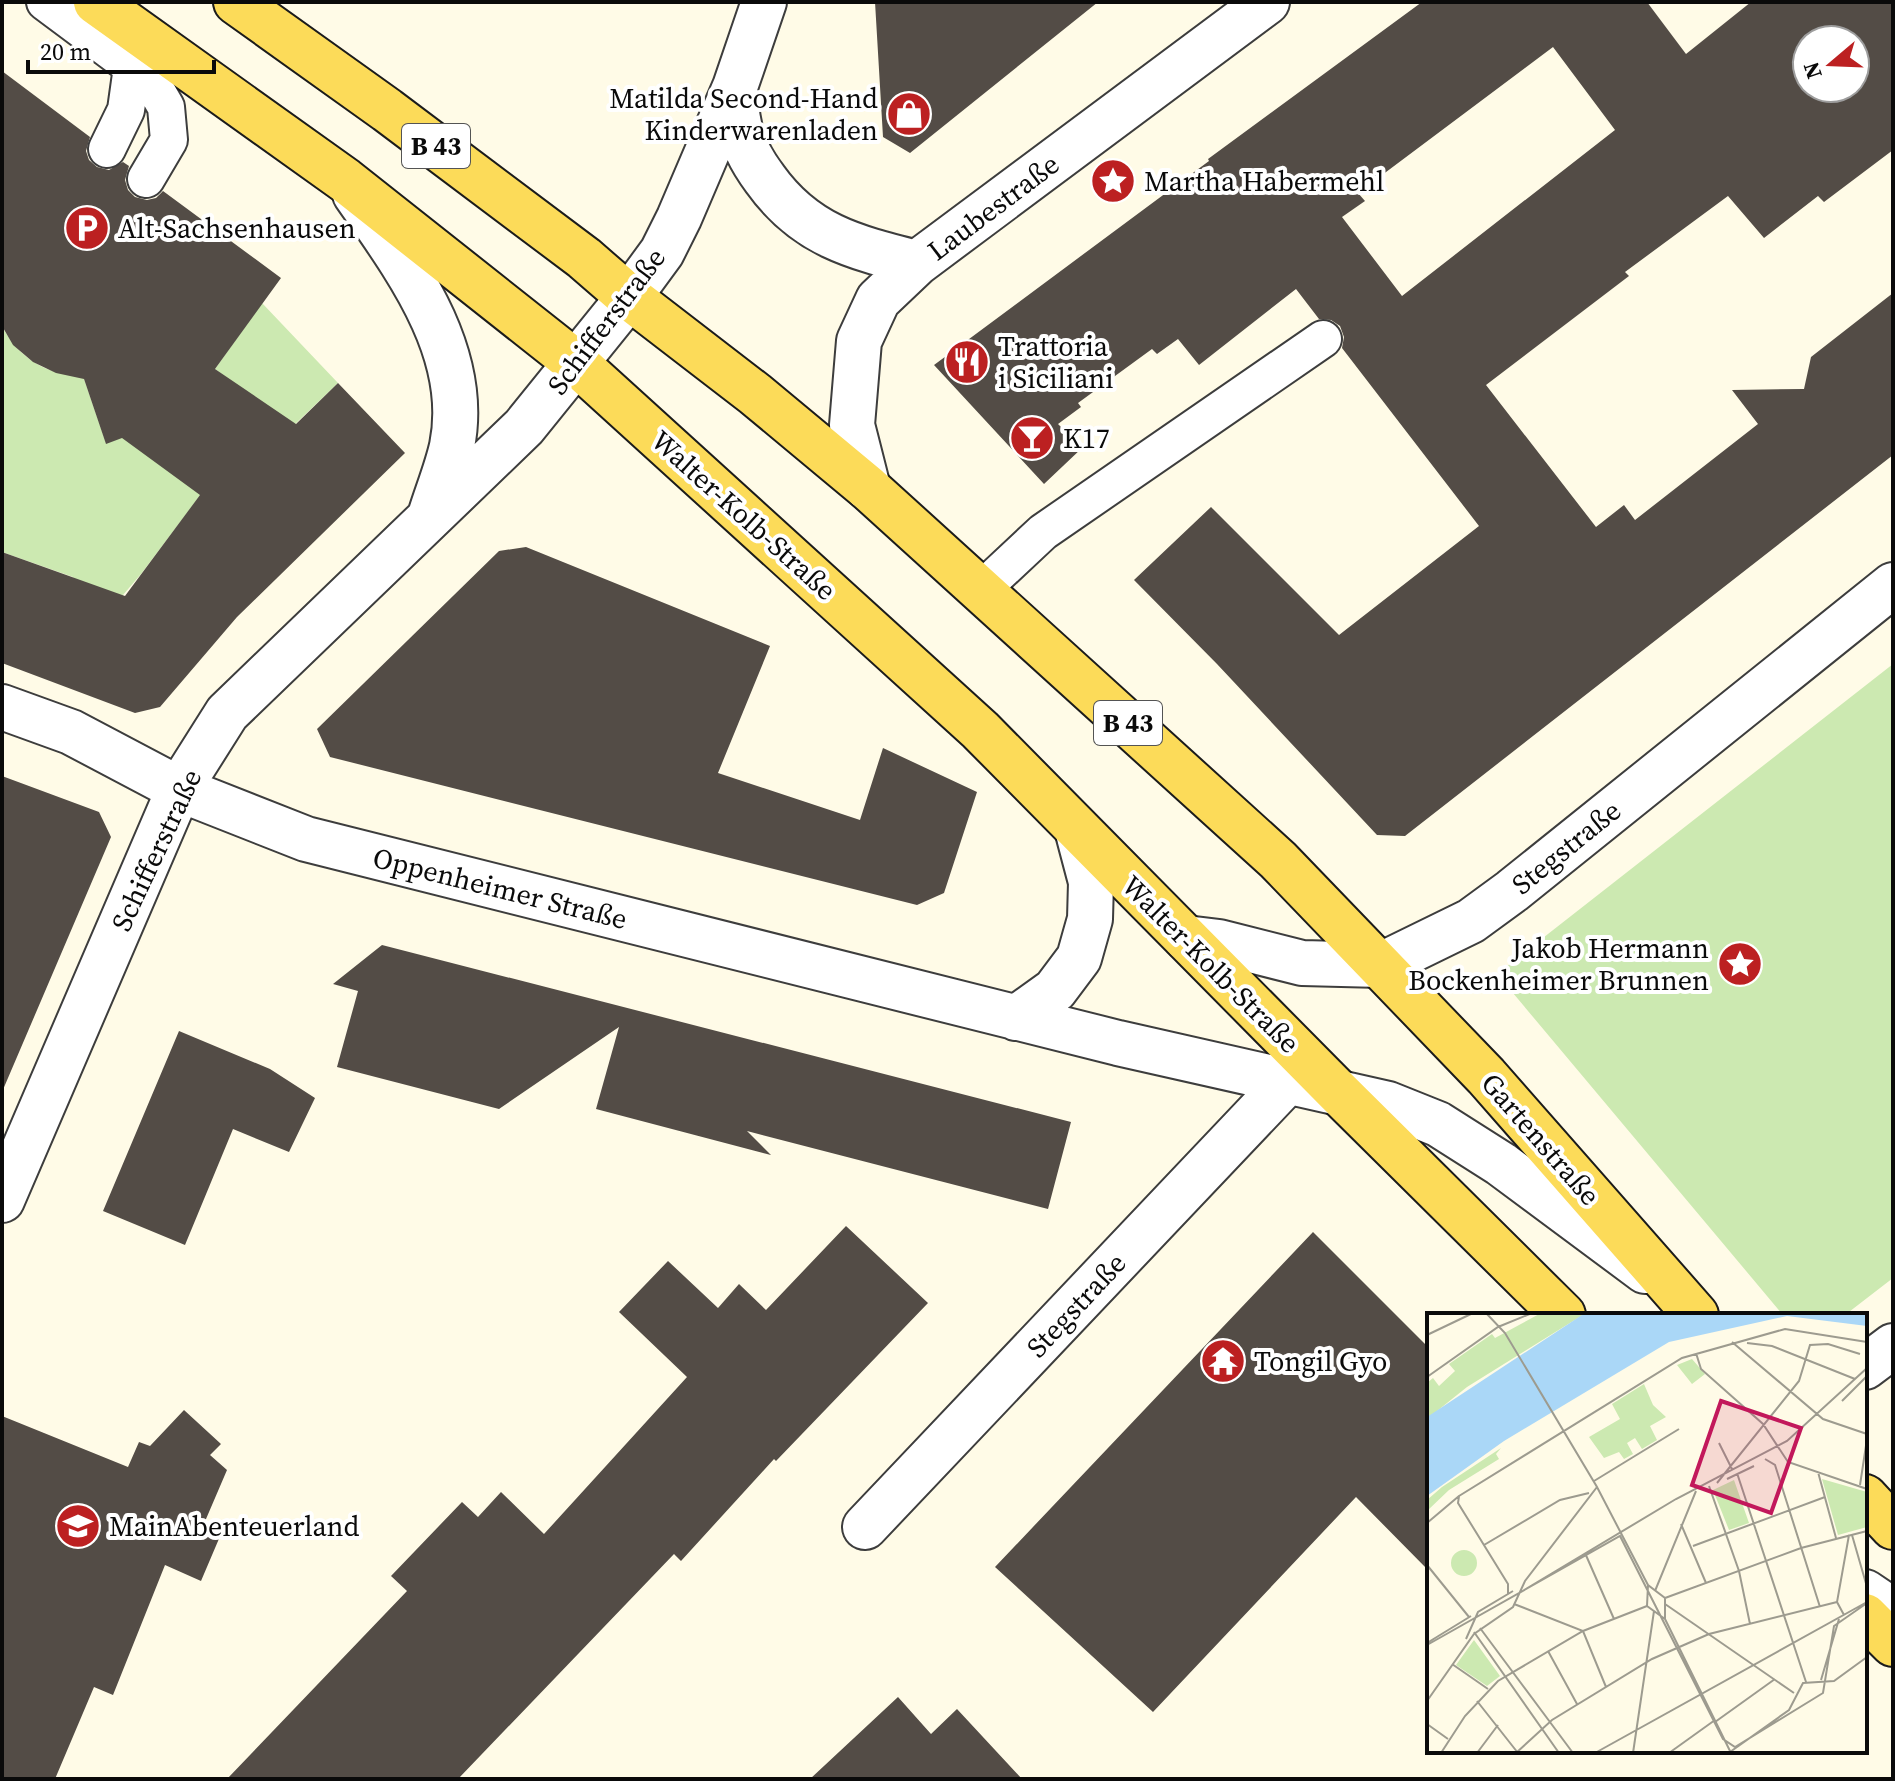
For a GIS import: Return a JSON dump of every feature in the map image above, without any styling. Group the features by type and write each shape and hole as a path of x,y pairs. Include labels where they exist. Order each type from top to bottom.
{"main road":[{"name":"Walter-Kolb-Straße","path":"96,2 345,180 575,362 980,730 1337,1091"},
{"name":"B 43","path":"236,2 387,110 584,258 868,488 1278,860 1381,965"},
{"name":"Gartenstraße","path":"1381,965 1486,1076 1687,1305"},
{"path":"1337,1091 1561,1313"},
{"path":"1867,1499 1893,1527"},
{"path":"1867,1618 1893,1644"}],"street":[{"name":"Schifferstraße","path":"2,1200 179,789 227,713 524,427 629,297 662,252 679,218 735,87 764,2"},
{"name":"Laubestraße","path":"868,488 852,425 859,341 878,300 917,263 1267,2"},
{"name":"Schifferstraße","path":"735,87 739,126 752,161 782,203 803,221 827,234 870,251 917,263"},
{"name":"Schifferstraße","path":"345,180 408,270 443,344 454,395 452,444 428,522"},
{"name":"Stegstraße","path":"1186,938 1219,942 1302,963 1381,965 1471,921 1893,585"},
{"name":"Oppenheimer Straße","path":"2,707 71,732 179,789 306,839 1016,1018 1388,1104 1438,1124 1501,1164 1687,1305"},
{"path":"1016,1018 1055,990 1079,958 1090,919 1091,882 1077,829"},
{"name":"Stegstraße","path":"865,1527 1287,1082"},
{"path":"1867,1366 1893,1346"},
{"path":"1867,1593 1893,1611"}],"lane":[{"path":"45,2 151,81 166,107 169,140 146,179"},
{"path":"107,149 126,110 132,67"},
{"path":"981,590 1043,532 1323,339"}],"green space":[{"path":"262,303 338,383 268,450 205,489 111,609 73,577 2,552 2,326 17,348 35,363 58,372 83,376 106,443 230,380 215,369"},
{"path":"1893,664 1893,1278 1848,1313 1781,1313 1497,974"}],"building":[{"path":"875,2 1098,2 910,153 883,137"},
{"path":"1422,2 1647,2 1686,54 1751,2 1893,2 1893,150 1824,202 1818,196 1764,238 1728,196 1625,272 1629,276 1486,385 1596,527 1624,505 1635,520 1758,424 1732,390 1804,389 1811,357 1893,293 1893,455 1405,836 1377,835 1134,580 1211,507 1339,635 1479,526 1342,348 1344,337 1340,326 1331,320 1319,319 1296,289 1199,365 1178,339 1157,354 1152,349 1078,403 1081,407 1058,424 1082,448 1044,484 934,365","holes":["1553,47 1615,130 1402,296 1342,217 1365,201 1358,193"]},
{"path":"2,71 90,137 86,151 89,160 97,167 109,170 123,162 129,166 125,180 128,190 135,197 147,200 156,198 163,191 281,278 215,369 296,424 338,383 405,453 237,617 160,707 135,713 2,663 2,552 125,596 200,495 122,438 106,444 84,379 56,373 33,362 13,345 2,326"},
{"path":"526,547 770,646 718,773 860,820 883,748 977,792 944,893 917,905 330,757 317,729 499,551"},
{"path":"2,776 99,812 111,837 2,1092"},
{"path":"382,945 1071,1122 1048,1209 747,1131 771,1155 596,1109 619,1027 499,1109 337,1067 358,991 333,984"},
{"path":"179,1031 270,1069 315,1098 289,1152 233,1129 185,1245 103,1211"},
{"path":"846,1226 928,1303 776,1461 774,1459 681,1561 674,1554 458,1779 227,1779 407,1591 391,1576 462,1502 478,1517 501,1492 544,1534 687,1377 619,1312 668,1261 718,1308 739,1284 766,1310"},
{"path":"1313,1232 1427,1346 1427,1569 1356,1497 1153,1712 995,1567"},
{"path":"184,1410 221,1444 210,1455 227,1470 203,1526 221,1534 201,1581 165,1565 113,1695 94,1687 55,1779 2,1779 2,1416 128,1467 139,1442 150,1446"},
{"path":"898,1697 931,1734 957,1709 1022,1779 810,1779"}],"place":[{"name":"Matilda Second-Hand Kinderwarenladen","path":"909,114"},
{"name":"Martha Habermehl","path":"1113,181"},
{"name":"Alt-Sachsenhausen","path":"87,228"},
{"name":"Trattoria i Siciliani","path":"967,362"},
{"name":"K17","path":"1032,438"},
{"name":"Jakob Hermann Bockenheimer Brunnen","path":"1740,964"},
{"name":"Tongil Gyo","path":"1223,1361"},
{"name":"MainAbenteuerland","path":"78,1526"}]}
